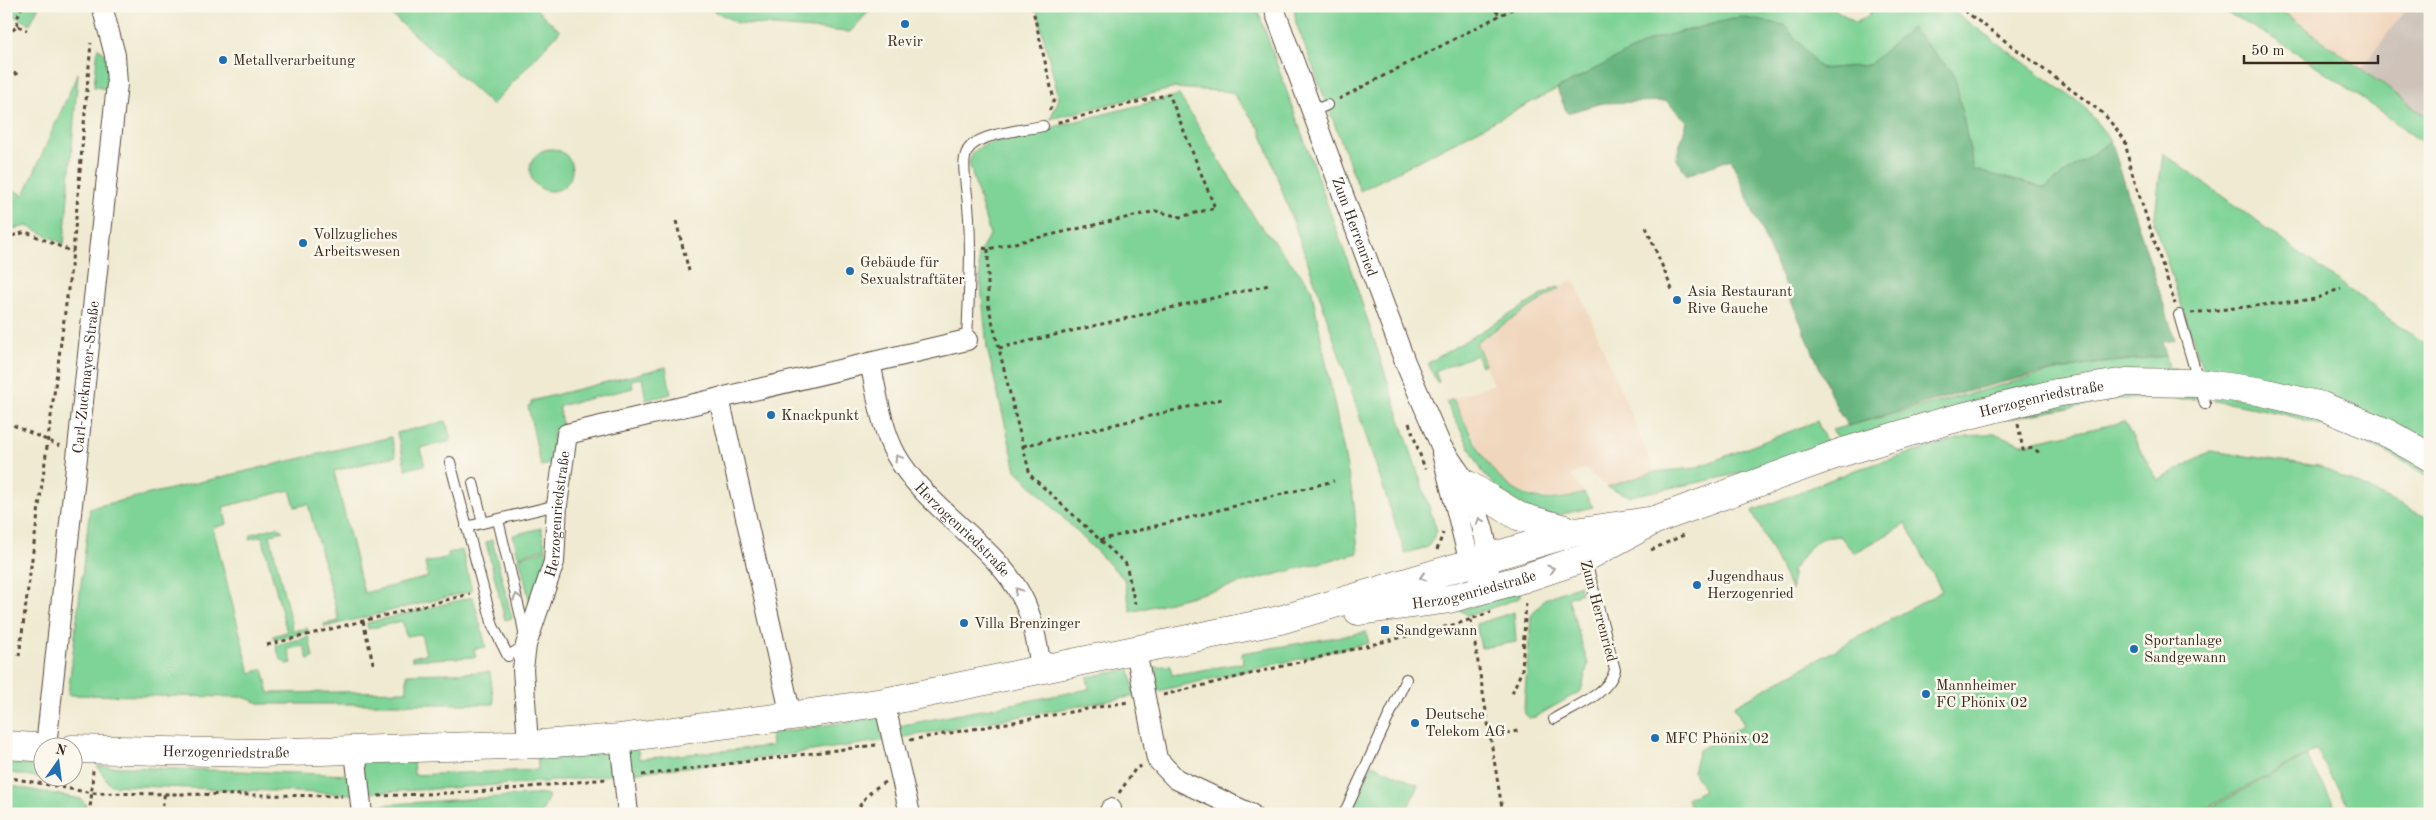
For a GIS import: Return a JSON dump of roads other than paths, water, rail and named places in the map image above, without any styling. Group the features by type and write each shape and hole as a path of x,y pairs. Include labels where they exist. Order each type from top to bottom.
{"street":[{"name":"Carl-Zuckmayer-Straße","path":"48,738 117,84 115,55 102,6"},
{"name":"Zum Herrenried","path":"1275,6 1276,14 1319,109 1402,353 1441,446 1468,485 1480,560"},
{"name":"Herzogenriedstraße","path":"528,745 523,670 526,645 554,562 557,505 567,434 967,340"},
{"name":"Herzogenriedstraße","path":"870,363 887,434 895,453 909,475 1005,573 1022,597 1033,624 1042,671"},
{"name":"Herzogenriedstraße","path":"1280,620 1449,599 1488,588 1580,545 1840,453 1946,421 2056,392 2126,382 2201,393 2258,391 2322,406 2385,432 2426,468"},
{"path":"720,398 791,716"},
{"name":"Zum Herrenried","path":"1441,446 1443,465 1480,560 1488,588"},
{"path":"1468,485 1518,516 1580,545"},
{"name":"Herzogenriedstraße","path":"84,749 259,752 528,745 620,738 791,716 884,702 1042,671 1280,620 1480,560 1580,545"},
{"path":"1136,651 1157,758 1176,779 1251,814"},
{"path":"884,702 910,814"},
{"path":"620,738 628,814"},
{"path":"6,745 32,746"},
{"path":"355,751 362,814"}],"lane":[{"path":"967,340 970,220 964,172 965,157 969,147 982,138 1042,126"},
{"path":"2179,315 2201,393"},
{"path":"450,462 493,626 508,656 526,645 498,520"},
{"path":"473,483 483,523"},
{"path":"466,527 557,505"},
{"name":"Zum Herrenried","path":"1554,718 1604,690 1613,678 1615,670 1580,545"},
{"path":"1344,814 1406,679"}],"place":[{"name":"Revir","path":"905,24"},
{"name":"Metallverarbeitung","path":"223,60"},
{"name":"Vollzugliches Arbeitswesen","path":"303,243"},
{"name":"Gebäude für Sexualstraftäter","path":"850,271"},
{"name":"Asia Restaurant Rive Gauche","path":"1677,300"},
{"name":"Knackpunkt","path":"771,415"},
{"name":"Jugendhaus Herzogenried","path":"1697,585"},
{"name":"Villa Brenzinger","path":"964,623"},
{"name":"Sandgewann","path":"1385,630"},
{"name":"Sportanlage Sandgewann","path":"2134,649"},
{"name":"Mannheimer FC Phönix 02","path":"1926,694"},
{"name":"Deutsche Telekom AG","path":"1415,723"},
{"name":"MFC Phönix 02","path":"1655,738"}]}
